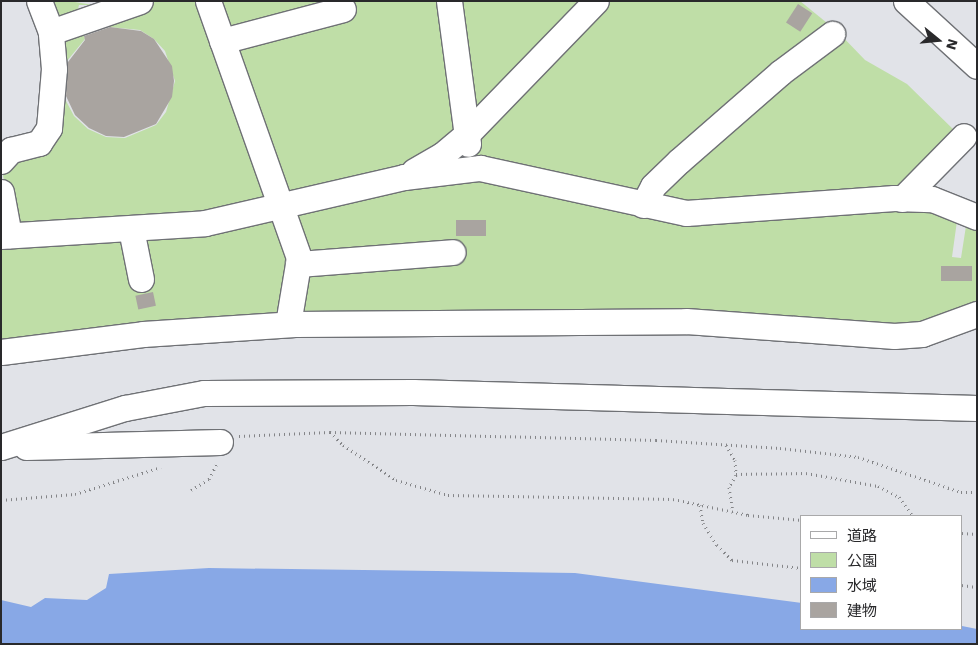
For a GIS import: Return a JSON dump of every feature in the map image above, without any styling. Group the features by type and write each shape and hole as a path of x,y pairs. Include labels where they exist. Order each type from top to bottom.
{"street":[{"path":"1,161 11,150 39,143 49,128 54,69 51,32 39,1"},
{"path":"51,32 140,1"},
{"path":"208,1 277,206 288,222 298,264 288,324"},
{"path":"449,1 470,169"},
{"path":"404,177 442,155 467,134 596,1"},
{"path":"906,1 977,66"},
{"path":"222,41 343,9"},
{"path":"643,205 653,186 679,161 781,72 832,34"},
{"path":"902,198 964,136"},
{"path":"1,192 5,235 131,229 205,223 404,177 470,169 503,171 643,205 700,213 902,198 932,199 977,217"},
{"path":"131,229 141,279"},
{"path":"298,264 453,252"},
{"path":"1,352 142,334 288,324 686,321 894,336 922,334 977,314"},
{"path":"220,442 1,447 125,408 204,393 413,392 977,408"}],"path":[{"path":"330,432 343,445 396,480 448,496 673,499 733,512 800,520"},
{"path":"191,490 209,480 215,471 220,442 246,434 330,432 726,445 858,457 961,492 977,492"},
{"path":"726,445 735,460 736,474 729,487 733,512"},
{"path":"1,500 75,494 171,463"},
{"path":"736,474 806,473 878,486 899,496 912,515"},
{"path":"700,506 703,524 717,545 732,560 800,568"},
{"path":"963,533 977,534"},
{"path":"963,585 976,587"}],"green space":[{"path":"44,1 69,1 93,5 79,5 78,9 90,10 55,18"},
{"path":"149,1 204,1 269,188 260,206 22,229 9,211 2,169 36,149 56,40","holes":["108,24 109,27 140,30 154,39 165,51 175,81 166,112 156,125 125,138 106,137 88,129 74,116 65,99 63,80 67,61 85,39 83,33"]},
{"path":"211,1 445,1 461,125 419,163 287,199 230,34"},
{"path":"454,1 593,1 471,119"},
{"path":"608,1 800,1 832,27 639,190 477,158 472,134"},
{"path":"837,31 865,60 907,84 957,133 892,195 673,207 656,190"},
{"path":"465,173 603,202 926,202 957,221 952,257 961,258 966,226 977,222 977,311 914,331 362,319 297,311 310,260 290,210"},
{"path":"272,213 292,249 284,314 1,348 1,240 140,238"}],"water":[{"path":"209,568 575,573 800,603 800,630 963,630 963,626 977,629 977,644 1,644 1,600 31,607 45,598 87,600 106,588 109,574"}],"building":[{"path":"798,4 812,13 800,32 786,22"},
{"path":"110,27 141,31 154,39 172,66 174,81 172,97 156,124 124,137 106,136 89,128 75,115 66,96 68,62 85,40 84,36"},
{"path":"456,220 486,220 486,236 456,236"},
{"path":"941,266 972,266 972,281 941,281"},
{"path":"153,292 156,306 138,309 135,296"}]}
